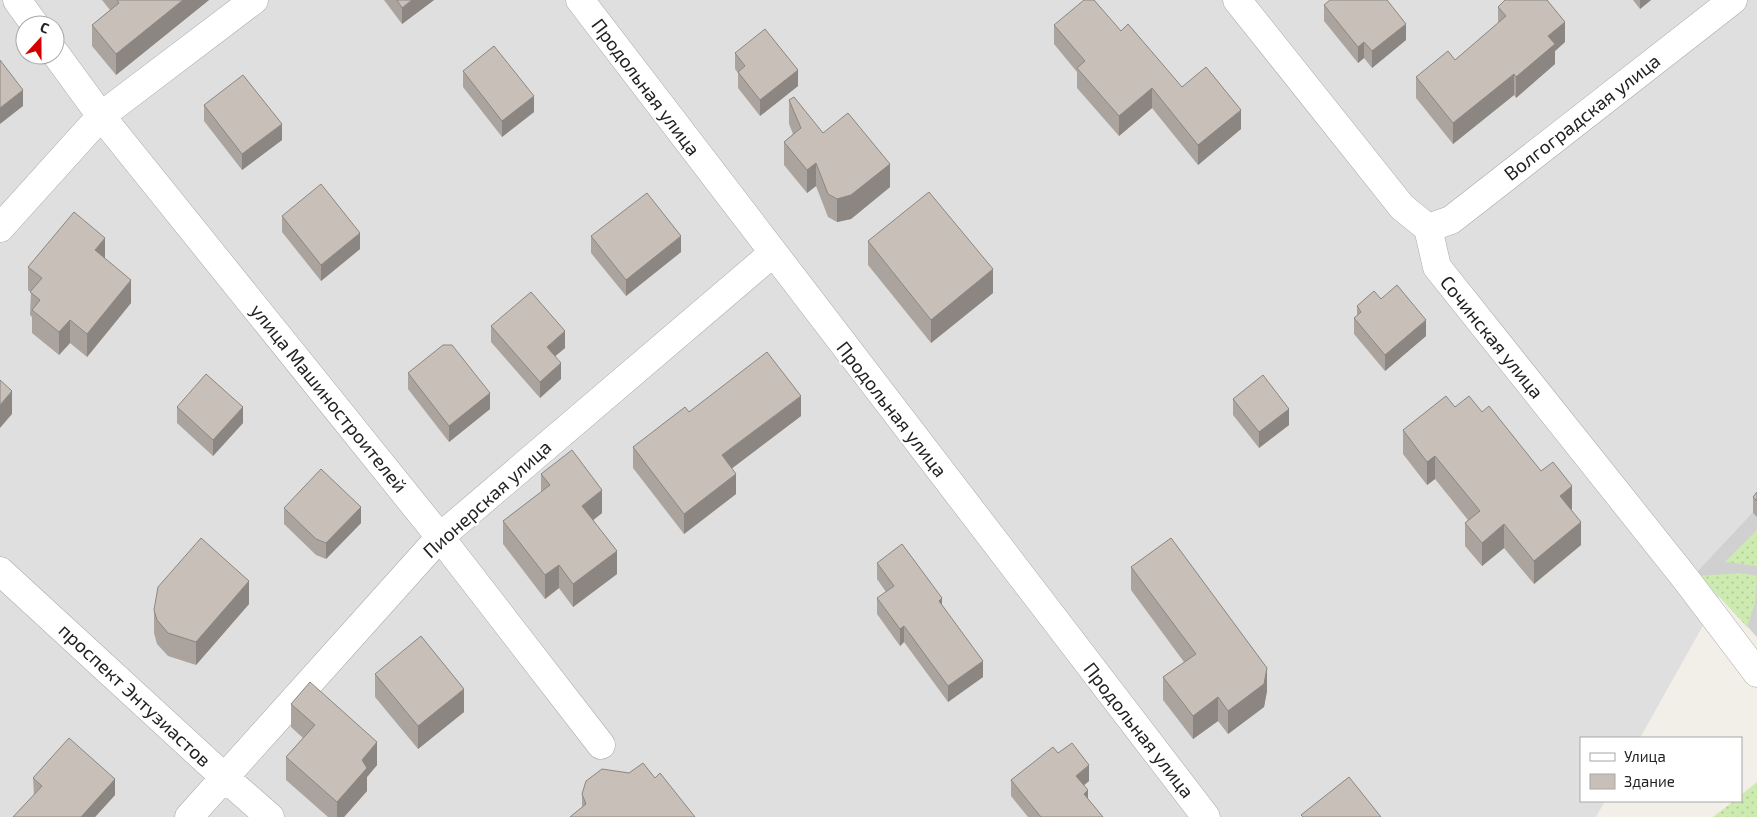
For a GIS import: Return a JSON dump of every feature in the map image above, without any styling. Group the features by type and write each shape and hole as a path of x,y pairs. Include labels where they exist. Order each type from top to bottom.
{"street":[{"path":"17,0 28,15"},
{"path":"0,228 101,116 254,0"},
{"name":"Продольная улица","path":"580,0 1206,817"},
{"path":"1237,0 1402,207 1428,228"},
{"name":"Волгоградская улица","path":"1428,228 1451,220 1733,0"},
{"name":"улица Машиностроителей","path":"64,65 101,116 440,537 601,745"},
{"name":"Сочинская улица","path":"1428,228 1437,268 1685,578 1757,672"},
{"name":"Пионерская улица","path":"189,817 440,537 772,253"},
{"name":"проспект Энтузиастов","path":"0,571 270,817"}],"shaded area":[{"path":"0,0 1757,0 1757,529 1641,737 1580,737 1580,802 1604,802 1596,817 0,817"},
{"path":"1757,508 1757,637 1697,572"}],"green space":[{"path":"1757,530 1757,566 1725,562"},
{"path":"1741,573 1757,576 1755,603 1747,627 1700,576"},
{"path":"1757,782 1757,817 1713,817 1733,802 1742,802 1742,794"}],"building":[{"path":"117,0 183,0 116,54 92,25 119,3"},
{"path":"397,0 412,0 402,8"},
{"path":"1084,0 1094,0 1121,31 1128,24 1182,87 1206,67 1241,110 1198,145 1152,88 1119,116 1077,68 1085,61 1054,25"},
{"path":"1330,0 1387,0 1406,24 1372,51 1364,42 1358,47 1324,5"},
{"path":"1505,0 1547,0 1565,22 1548,36 1555,44 1516,77 1514,74 1453,123 1416,77 1448,51 1455,60 1506,16 1498,7"},
{"path":"765,29 798,70 760,100 738,72 745,66 735,53"},
{"path":"494,46 534,96 502,121 463,71"},
{"path":"0,60 23,90 0,108"},
{"path":"243,75 282,124 242,154 204,105"},
{"path":"794,97 823,133 848,113 890,164 851,195 837,199 828,194 816,163 807,170 784,142 801,128 789,100"},
{"path":"321,184 360,233 321,265 282,216"},
{"path":"929,192 993,269 931,320 868,241"},
{"path":"647,193 681,236 626,280 591,236"},
{"path":"74,212 105,238 95,250 131,280 87,334 70,320 59,332 32,310 40,300 30,292 42,278 28,267"},
{"path":"1397,285 1426,320 1385,355 1354,318 1361,312 1357,306 1374,291 1381,299"},
{"path":"531,292 565,331 547,347 561,363 540,382 491,326"},
{"path":"443,345 452,345 490,393 449,426 408,373"},
{"path":"767,352 801,396 722,455 736,474 684,514 633,447 685,407 689,412"},
{"path":"206,374 243,407 213,440 177,407"},
{"path":"1263,375 1289,409 1259,432 1233,399"},
{"path":"0,380 12,391 0,405"},
{"path":"1446,396 1455,407 1469,396 1482,412 1489,406 1541,471 1553,462 1572,486 1560,496 1581,522 1534,561 1504,524 1482,543 1465,523 1480,511 1435,456 1427,462 1403,430"},
{"path":"572,450 602,490 582,506 617,551 573,584 559,565 545,575 503,521 550,485 541,474"},
{"path":"321,469 361,507 326,543 316,539 284,508"},
{"path":"1757,492 1757,501 1753,497"},
{"path":"201,538 249,581 196,642 168,633 157,620 154,610 158,587"},
{"path":"1171,538 1267,668 1264,684 1228,711 1218,697 1193,716 1163,677 1196,654 1131,567"},
{"path":"902,544 942,598 939,601 983,661 948,686 904,626 900,629 877,598 894,586 877,563"},
{"path":"421,636 464,689 418,726 375,674"},
{"path":"310,682 377,742 362,760 367,768 337,802 286,757 315,725 291,704"},
{"path":"69,738 115,779 81,817 13,817 42,786 33,778"},
{"path":"1072,743 1089,765 1076,776 1088,790 1084,794 1103,817 1041,817 1011,780 1053,747 1058,753"},
{"path":"643,763 655,778 660,773 695,817 570,817 586,804 582,794 586,781 602,769 629,773"},
{"path":"1349,777 1381,817 1303,817 1301,815"}]}
